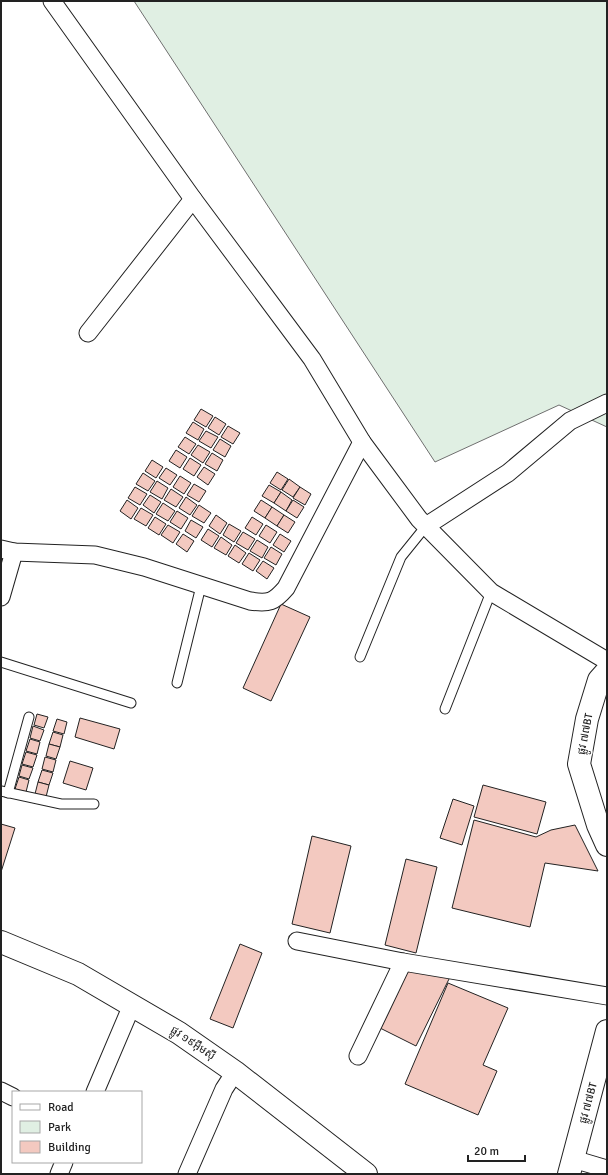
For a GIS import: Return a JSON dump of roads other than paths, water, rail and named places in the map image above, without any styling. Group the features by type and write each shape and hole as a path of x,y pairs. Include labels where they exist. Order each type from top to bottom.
{"street":[{"path":"52,1 193,199 312,359 362,442 426,526 491,592 607,661"},
{"path":"88,333 193,199"},
{"path":"426,526 508,473 570,421 607,404"},
{"path":"1,597 8,551 95,555 144,567 250,601 266,603 278,598 286,588 362,442"},
{"name":"ផ្លូវ ៧៧BT","path":"607,671 599,680 587,719 579,764 598,825 607,845"},
{"path":"296,941 403,962 607,996"},
{"name":"ផ្លូវ ១៩អ៊ឹមស៊ី","path":"1,942 78,974 179,1033 235,1072 366,1174"},
{"path":"358,1056 403,962"},
{"path":"94,1091 132,1005"},
{"name":"ផ្លូវ ៧៧BT","path":"571,1166 607,1031"},
{"path":"187,1174 224,1089 235,1072"},
{"path":"1,1091 12,1096"},
{"path":"59,1174 64,1163"},
{"path":"571,1166 607,1169"}],"lane":[{"path":"360,657 401,557 426,526"},
{"path":"176,683 201,586"},
{"path":"445,709 491,592"},
{"path":"1,662 131,703"},
{"path":"29,717 4,792 61,804 94,804"}]}
